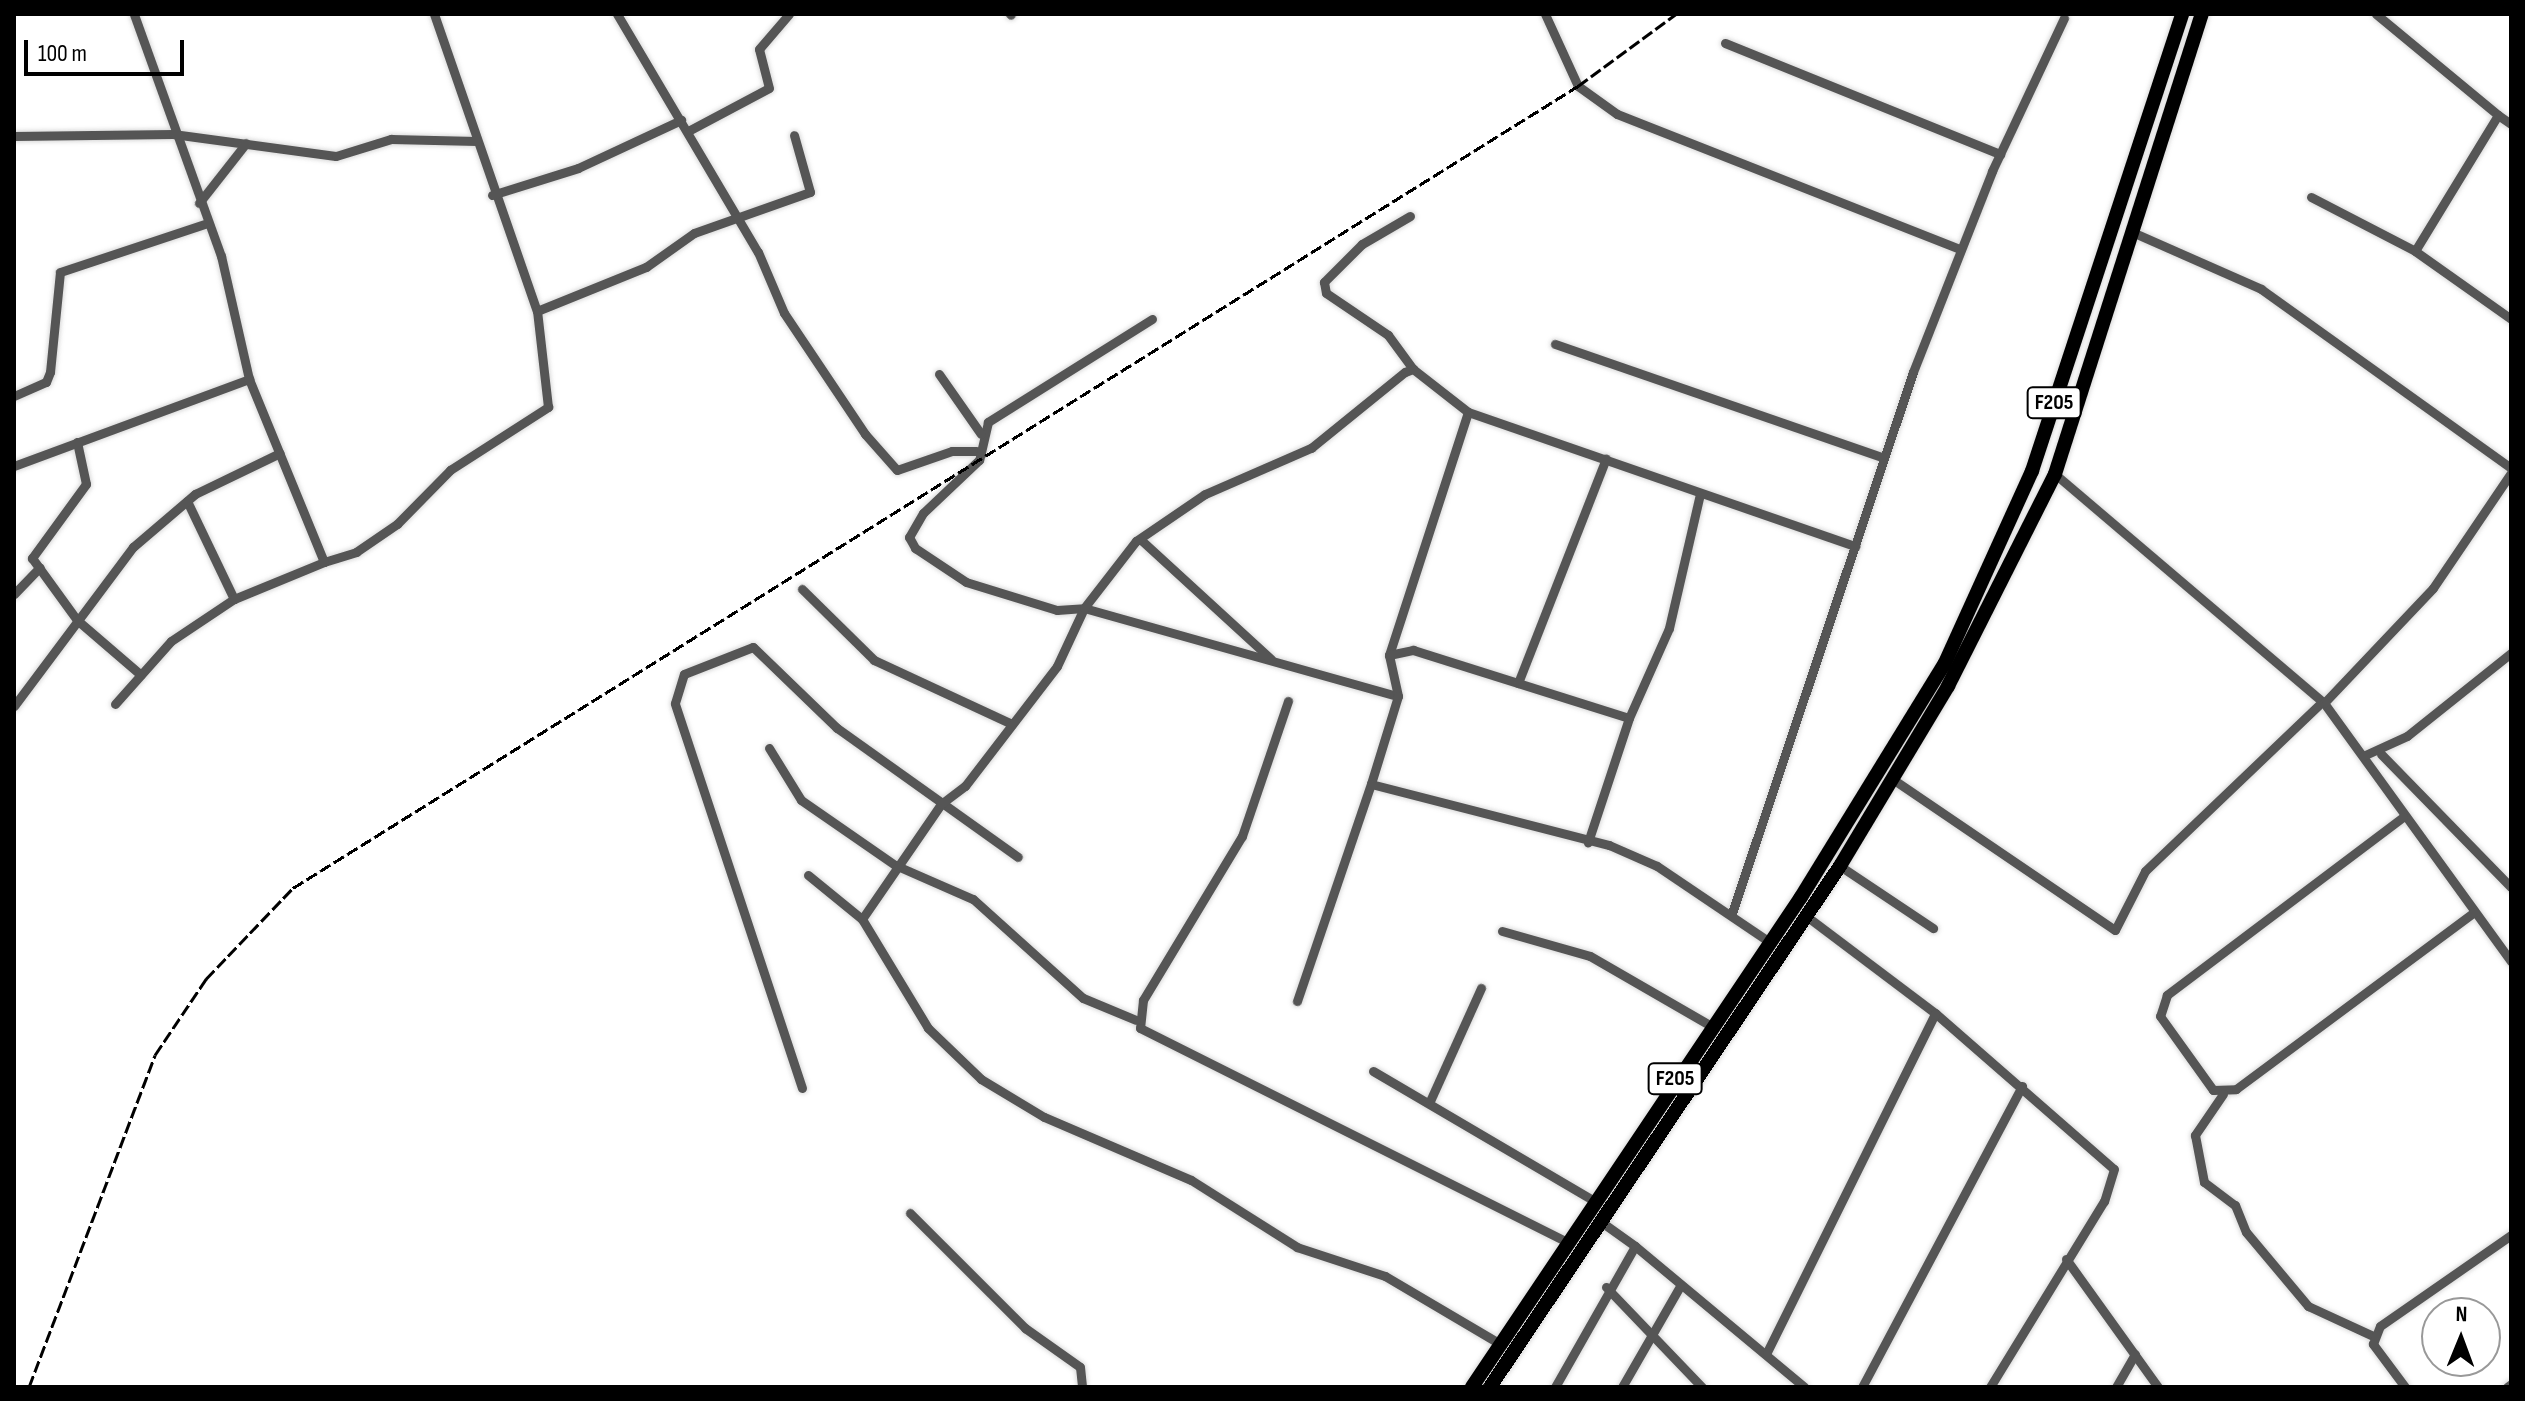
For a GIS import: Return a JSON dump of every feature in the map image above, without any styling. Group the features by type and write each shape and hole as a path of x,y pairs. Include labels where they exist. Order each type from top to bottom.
{"main road":[{"name":"F205","path":"1472,1387 1502,1345 1565,1241 1771,943 1944,665 2026,489 2182,14"},
{"name":"F205","path":"1490,1387 1840,866 1894,780 2055,474 2202,14"}],"street":[{"path":"134,14 173,134 207,223 249,379 324,562"},
{"path":"115,704 171,641 234,599 324,562 387,531 450,470 548,407 537,311 492,195 434,14"},
{"path":"617,14 690,130 784,313 888,461 897,470 976,451"},
{"path":"690,130 769,88 759,49 789,14"},
{"path":"1545,14 1578,86 1617,114 1959,249"},
{"path":"2376,14 2511,124"},
{"path":"1732,913 1884,458 1959,249 2063,15"},
{"path":"1725,43 2000,154"},
{"path":"2415,251 2498,115"},
{"path":"492,195 567,172 681,120"},
{"path":"14,136 173,134 336,156 391,139 477,141"},
{"path":"537,311 736,220 812,191 794,135"},
{"path":"199,203 246,143"},
{"path":"2311,197 2415,251 2511,319"},
{"path":"1410,216 1362,244 1324,282 1326,293 1388,335 1413,369 1468,412 1855,546"},
{"path":"14,396 46,382 50,372 60,272 207,223"},
{"path":"1894,780 2115,930 2145,871 2322,704 2433,588 2511,471 2261,289 2132,232"},
{"path":"1152,319 1077,360 981,434 975,466 923,513 909,537 915,548 966,582 1057,610 1084,608 1398,696"},
{"path":"1555,344 1884,458"},
{"path":"862,919 895,865 941,804 965,786 1057,666 1084,608 1140,539 1205,494 1303,454 1413,369"},
{"path":"939,374 981,434"},
{"path":"14,466 249,379"},
{"path":"1297,1001 1398,696 1389,655 1468,412"},
{"path":"77,442 86,484 32,558 77,620 141,675"},
{"path":"14,706 133,547 187,501 280,453"},
{"path":"1518,683 1606,459"},
{"path":"2055,474 2322,704 2511,961"},
{"path":"1588,842 1629,718 1669,628 1700,494"},
{"path":"187,501 234,599"},
{"path":"1140,539 1276,664"},
{"path":"14,594 40,567"},
{"path":"802,589 874,660 1012,724"},
{"path":"802,1088 675,703 675,685 730,650 753,647 814,710 1018,857"},
{"path":"1389,655 1413,650 1629,718"},
{"path":"2363,756 2381,754 2511,653"},
{"path":"1136,1020 1242,836 1288,701"},
{"path":"769,748 801,800 895,865 973,899 1083,998 1136,1020 1159,1041 1565,1241"},
{"path":"2381,754 2511,887"},
{"path":"1371,784 1588,842 1657,866 1732,913 1771,943"},
{"path":"2223,1094 2213,1090 2160,1016 2167,995 2403,817"},
{"path":"1840,866 1933,928"},
{"path":"808,875 862,919 928,1028 981,1079 1044,1117 1191,1180 1297,1247 1385,1276 1502,1345"},
{"path":"2405,1387 2373,1336 2308,1306 2246,1232 2235,1205 2204,1182 2195,1135 2223,1094 2474,912"},
{"path":"1805,915 1935,1013 2114,1169 2114,1182 1990,1387"},
{"path":"1502,931 1590,956 1711,1026"},
{"path":"1430,1101 1481,988"},
{"path":"1767,1352 1935,1013"},
{"path":"1373,1071 1430,1101 1593,1200"},
{"path":"1862,1387 2022,1086"},
{"path":"910,1213 1025,1328 1080,1367 1082,1387"},
{"path":"1600,1221 1767,1352 1804,1387"},
{"path":"2373,1336 2511,1235"},
{"path":"1555,1387 1606,1287 1635,1246"},
{"path":"2066,1259 2158,1387"},
{"path":"1622,1387 1680,1286"},
{"path":"1606,1287 1653,1332 1702,1387"},
{"path":"2116,1387 2135,1354"}],"railway":[{"path":"29,1387 155,1055 206,979 293,888 1578,86 1676,14"}]}
